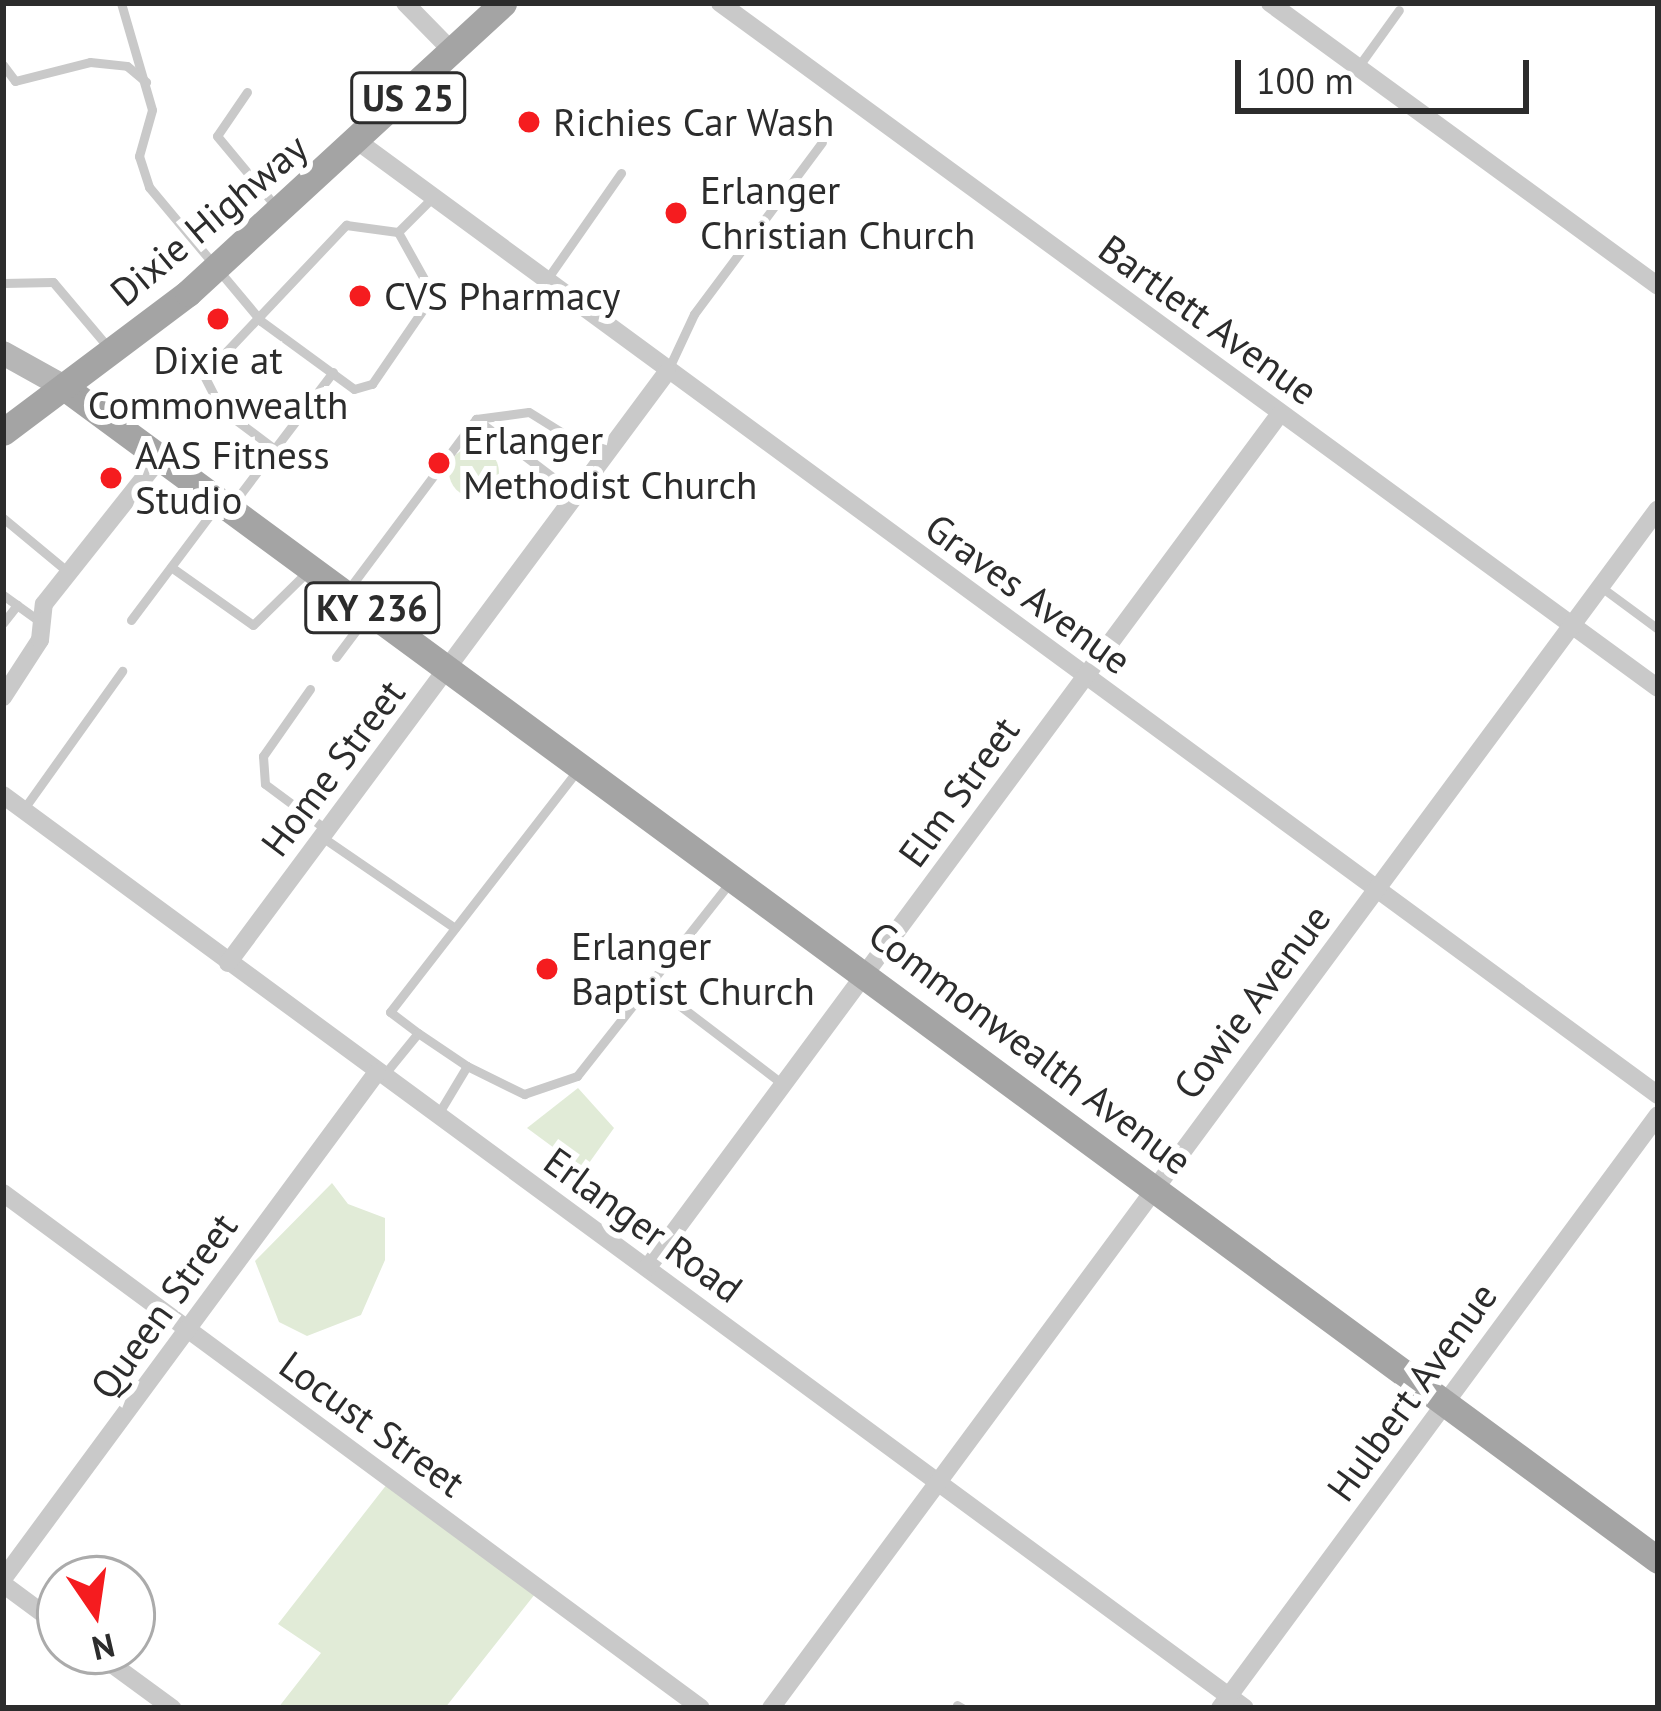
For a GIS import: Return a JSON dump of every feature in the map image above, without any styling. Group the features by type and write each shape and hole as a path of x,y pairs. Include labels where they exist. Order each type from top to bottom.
{"main road":[{"name":"Dixie Highway","path":"3,432 215,269 360,143 503,3"},
{"name":"KY 236","path":"3,353 64,387"},
{"name":"Commonwealth Avenue","path":"64,387 348,590 1658,1560"}],"street":[{"path":"405,3 454,53"},
{"name":"Bartlett Avenue","path":"720,3 1658,688"},
{"path":"1270,3 1658,286"},
{"name":"Graves Avenue","path":"360,143 1658,1096"},
{"name":"Home Street","path":"228,963 667,372"},
{"name":"Elm Street","path":"648,1267 1279,415"},
{"path":"3,697 68,572 163,454"},
{"name":"Cowie Avenue","path":"771,1708 1658,509"},
{"name":"Erlanger Road","path":"3,795 938,1481 1231,1704"},
{"name":"Queen Street","path":"3,1581 380,1074"},
{"name":"Hulbert Avenue","path":"1231,1704 1658,1115"},
{"name":"Locust Street","path":"3,1193 700,1708"},
{"path":"3,1581 36,1607"},
{"path":"127,1675 172,1708"},
{"path":"133,1708 147,1690"}],"lane":[{"path":"121,3 146,82 143,173 261,321 354,388 372,384 433,295 398,232"},
{"path":"1358,67 1399,10"},
{"path":"3,65 15,81 90,62 127,66 146,82"},
{"path":"247,92 217,136 280,212"},
{"name":"Home Street","path":"667,372 694,314 821,142"},
{"path":"544,282 621,173"},
{"path":"398,232 432,198"},
{"path":"272,447 202,389 346,226 398,232"},
{"path":"3,283 53,282 111,351"},
{"path":"131,620 333,372"},
{"path":"348,590 476,419 529,412 603,458"},
{"path":"476,419 576,495"},
{"path":"3,518 68,572"},
{"path":"171,567 253,625 313,565"},
{"path":"1601,587 1658,629"},
{"path":"3,595 42,622"},
{"path":"3,623 17,605"},
{"path":"336,657 372,608"},
{"path":"23,810 122,671"},
{"path":"310,689 263,756 265,784 455,928"},
{"path":"582,764 390,1012 418,1033 467,1066 524,1094 559,1086 650,983 734,877"},
{"path":"650,983 784,1085"},
{"path":"380,1074 418,1033"},
{"path":"437,1116 467,1066"}],"green space":[{"path":"474,447 492,454 499,472 492,490 474,497 456,490 449,472 456,454"},
{"path":"578,1088 614,1128 584,1170 527,1128"},
{"path":"332,1183 348,1204 385,1218 385,1260 361,1315 307,1336 279,1322 255,1261"},
{"path":"391,1479 539,1589 445,1708 278,1708 321,1653 278,1624"}],"place":[{"name":"Richies Car Wash","path":"529,122"},
{"name":"Erlanger Christian Church","path":"676,213"},
{"name":"CVS Pharmacy","path":"360,296"},
{"name":"Dixie at Commonwealth","path":"218,319"},
{"name":"Erlanger Methodist Church","path":"439,463"},
{"name":"AAS Fitness Studio","path":"111,478"},
{"name":"Erlanger Baptist Church","path":"547,969"}]}
